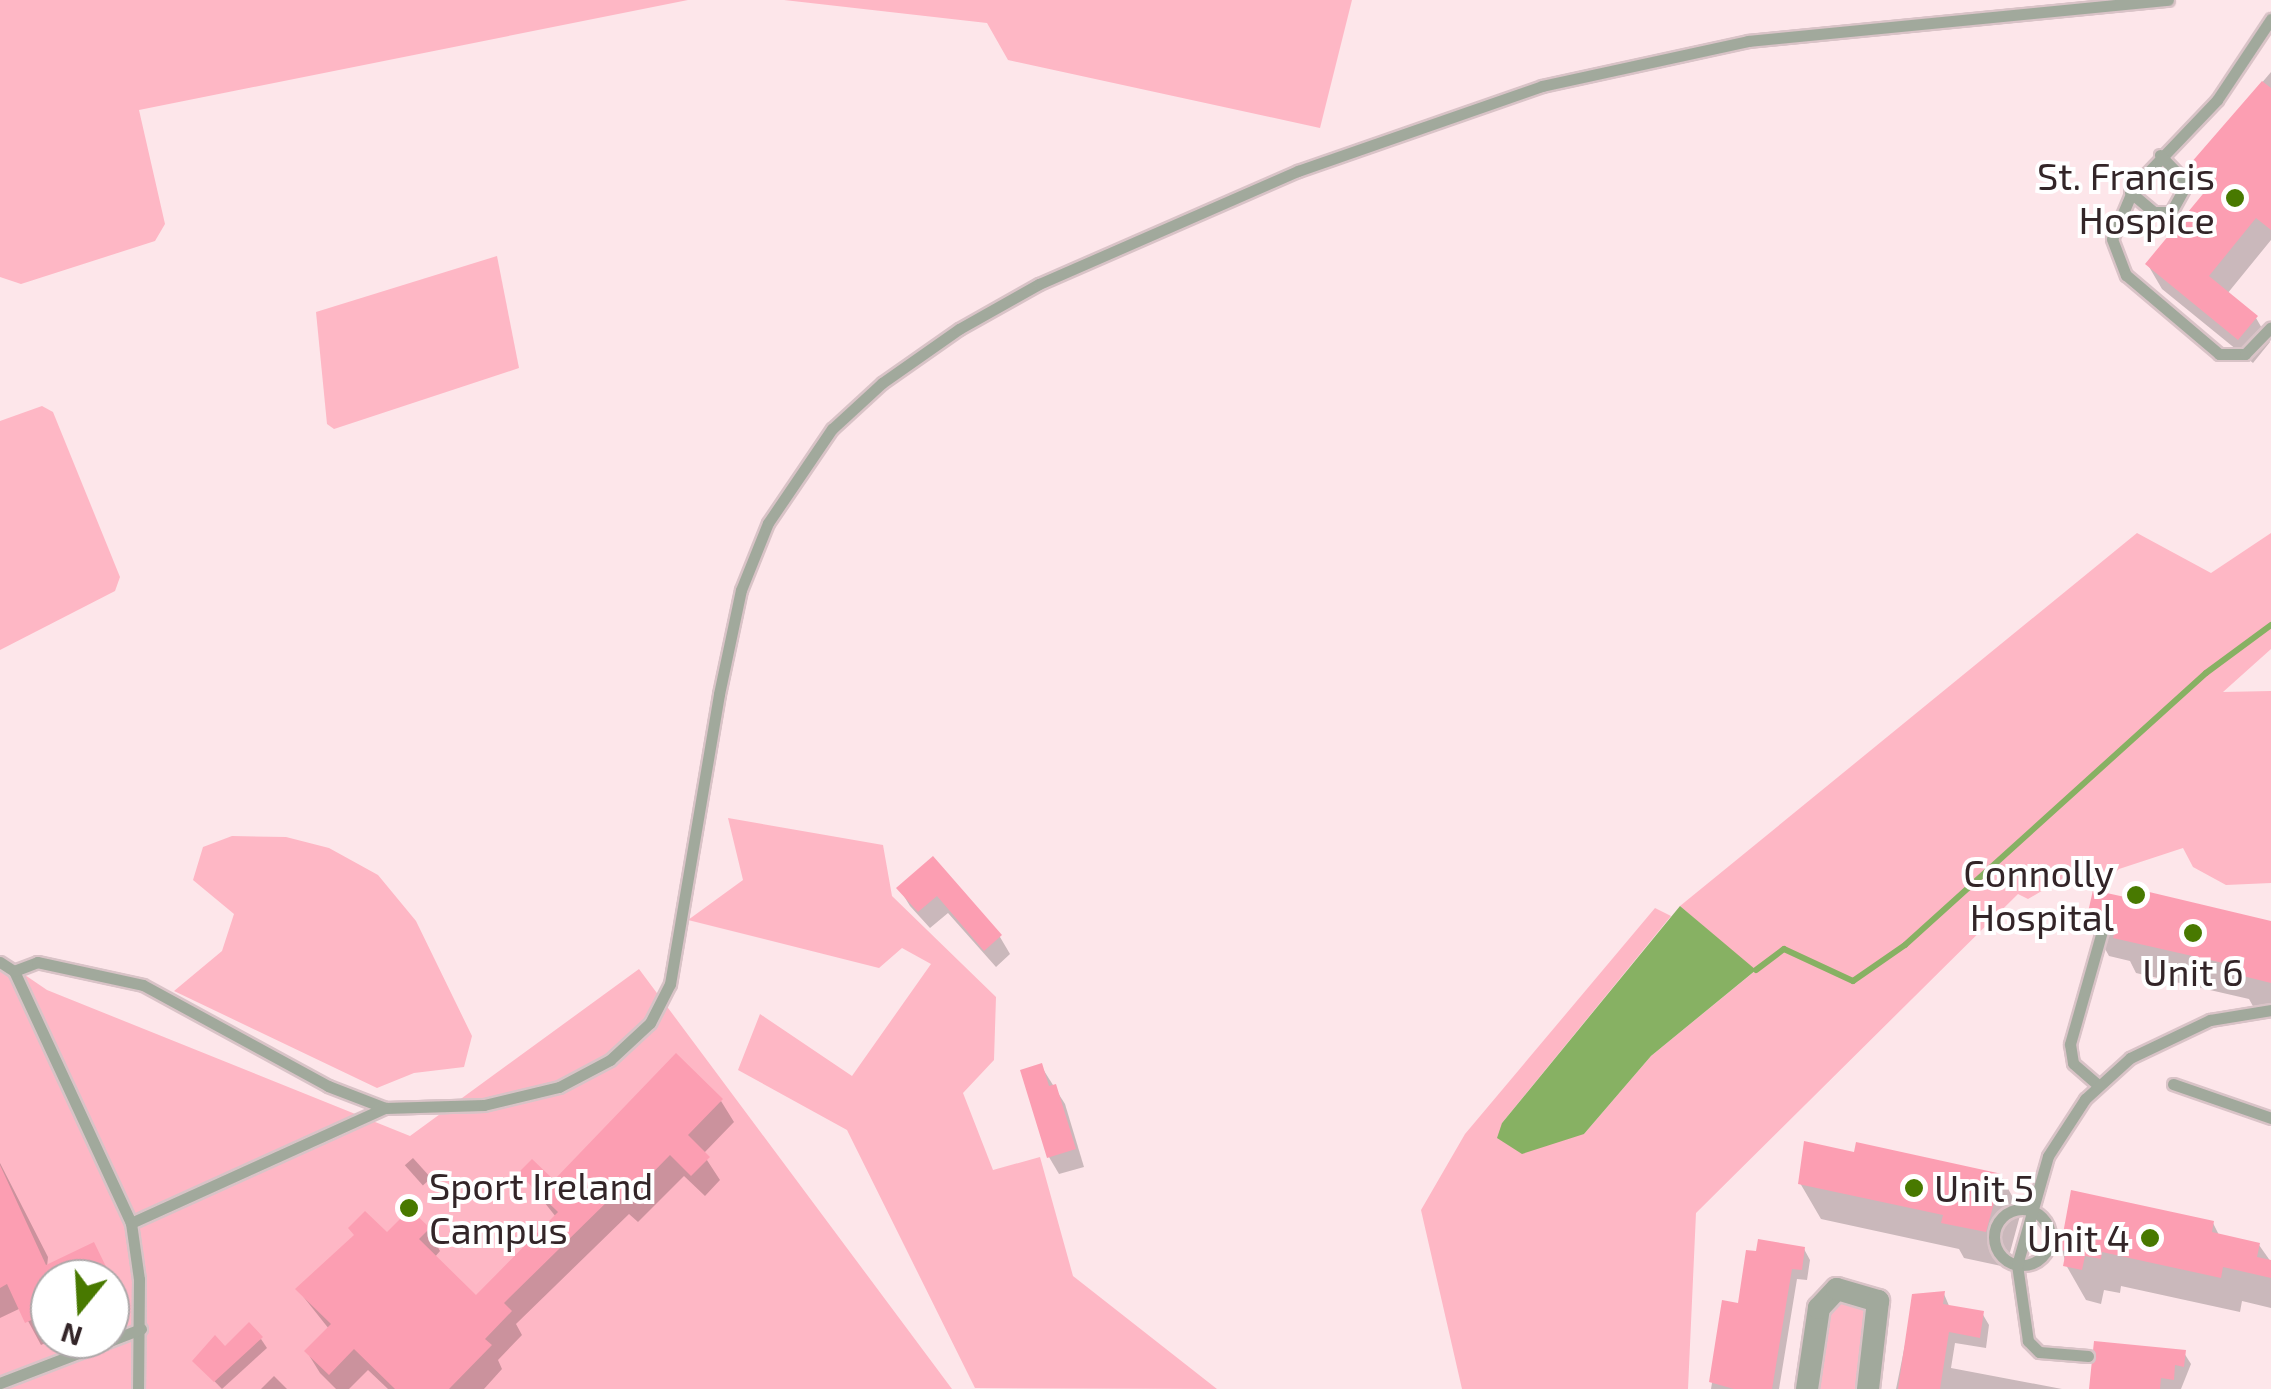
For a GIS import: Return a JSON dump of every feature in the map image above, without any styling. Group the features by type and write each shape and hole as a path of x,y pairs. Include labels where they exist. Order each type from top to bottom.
{"street":[{"path":"1806,1389 1819,1308 1838,1290 1878,1302 1868,1389"}],"lane":[{"path":"14,972 37,962 143,985 328,1086 386,1108 484,1106 559,1087 610,1060 650,1022 670,984 684,924 741,590 768,523 832,429 882,384 959,329 1039,284 1298,170 1542,86 1748,40 2168,0"},
{"path":"2271,19 2217,100 2160,155 2130,192 2112,238 2116,260 2134,282 2224,357 2245,354 2271,327"},
{"path":"2130,192 2154,212 2171,212 2187,183 2160,155"},
{"path":"2098,1085 2073,1064 2070,1044 2102,931"},
{"path":"0,962 14,972 131,1223 141,1329 138,1389"},
{"path":"2088,1356 2030,1346 2017,1265 2028,1210 2055,1142 2098,1085 2130,1058 2188,1028 2271,1010"},
{"path":"2173,1084 2271,1118"},
{"path":"131,1223 386,1108"},
{"path":"2028,1210 2048,1229 2048,1248 2036,1262 2017,1265 2002,1257 1994,1232 2011,1212 2028,1210"},
{"path":"0,1383 141,1329"}],"shaded area":[{"path":"0,0 688,0 139,110 165,224 155,241 21,284 0,277"},
{"path":"784,0 1352,0 1320,128 1008,60 987,23"},
{"path":"497,256 519,368 334,429 327,424 316,312"},
{"path":"42,406 53,412 120,577 115,591 0,650 0,421"},
{"path":"2137,533 2211,573 2271,533 2271,649 2223,692 2271,691 2271,883 2226,885 2193,867 2183,848 2119,869 2103,884 2067,876 2028,899 2018,894 1696,1213 1688,1389 1462,1389 1421,1210 1465,1134 1655,908 1671,916 1502,1123 1584,1134 1651,1056 1755,971 1680,906"},
{"path":"728,818 883,845 892,896 996,997 994,1060 963,1093 993,1170 1040,1157 1073,1276 1217,1389 975,1388 847,1130 738,1070 760,1014 852,1076 931,964 902,948 879,968 688,920 743,880"},
{"path":"232,836 286,837 329,848 378,875 416,921 472,1036 464,1067 414,1073 377,1088 174,991 222,951 234,914 193,880 203,847"},
{"path":"1680,906 1756,970 1651,1056 1584,1134 1522,1154 1497,1138 1502,1123"},
{"name":"Sport Ireland Campus","path":"0,958 47,990 410,1136 639,969 952,1389 0,1389"},
{"path":"1842,1297 1870,1308 1861,1389 1815,1389 1826,1314"}],"building":[{"name":"St. Francis Hospice","path":"2262,81 2271,88 2271,230 2256,218 2209,276 2258,316 2238,340 2145,264 2212,183 2190,164"},
{"path":"933,856 1002,935 984,951 937,896 918,912 896,888"},
{"name":"Unit 6","path":"2093,890 2143,901 2145,891 2271,921 2271,983 2231,973 2232,965 2113,938 2116,928 2086,921"},
{"path":"676,1053 723,1099 688,1135 710,1157 691,1176 670,1155 624,1202 615,1194 504,1303 512,1311 485,1339 492,1345 449,1389 395,1389 354,1349 329,1375 304,1351 331,1324 295,1289 354,1235 348,1228 365,1211 387,1232 410,1209 430,1228 419,1239 476,1295 558,1212 518,1173 532,1159 554,1180"},
{"path":"1042,1063 1049,1086 1056,1084 1076,1149 1047,1158 1020,1070"},
{"name":"Unit 5","path":"1804,1141 1854,1152 1856,1142 2002,1174 1986,1232 1941,1223 1943,1215 1798,1184"},
{"path":"0,1165 43,1259 30,1259 30,1321 25,1323 7,1284 0,1288"},
{"name":"Unit 4","path":"2071,1190 2214,1221 2212,1232 2260,1243 2257,1257 2271,1260 2271,1278 2223,1267 2221,1278 2102,1252 2101,1259 2085,1256 2082,1270 2063,1266 2066,1251 2060,1250"},
{"path":"1758,1239 1805,1247 1802,1270 1792,1269 1772,1389 1734,1389 1709,1382 1722,1300 1738,1303 1746,1250 1756,1251"},
{"path":"94,1242 102,1259 59,1259"},
{"path":"1945,1291 1943,1304 1984,1311 1980,1338 1949,1332 1940,1389 1898,1389 1912,1294"},
{"path":"249,1322 263,1337 214,1382 192,1361 215,1335 225,1346"},
{"path":"2094,1341 2186,1350 2184,1367 2175,1365 2174,1380 2161,1378 2160,1389 2089,1389"}],"waterway":[{"path":"1756,970 1784,949 1853,981 1905,945 2206,673 2271,625"}],"place":[{"name":"St. Francis Hospice","path":"2235,198"},
{"name":"Connolly Hospital","path":"2136,895"},
{"name":"Unit 6","path":"2193,933"},
{"name":"Unit 5","path":"1914,1188"},
{"name":"Sport Ireland Campus","path":"409,1208"},
{"name":"Unit 4","path":"2150,1238"}]}
